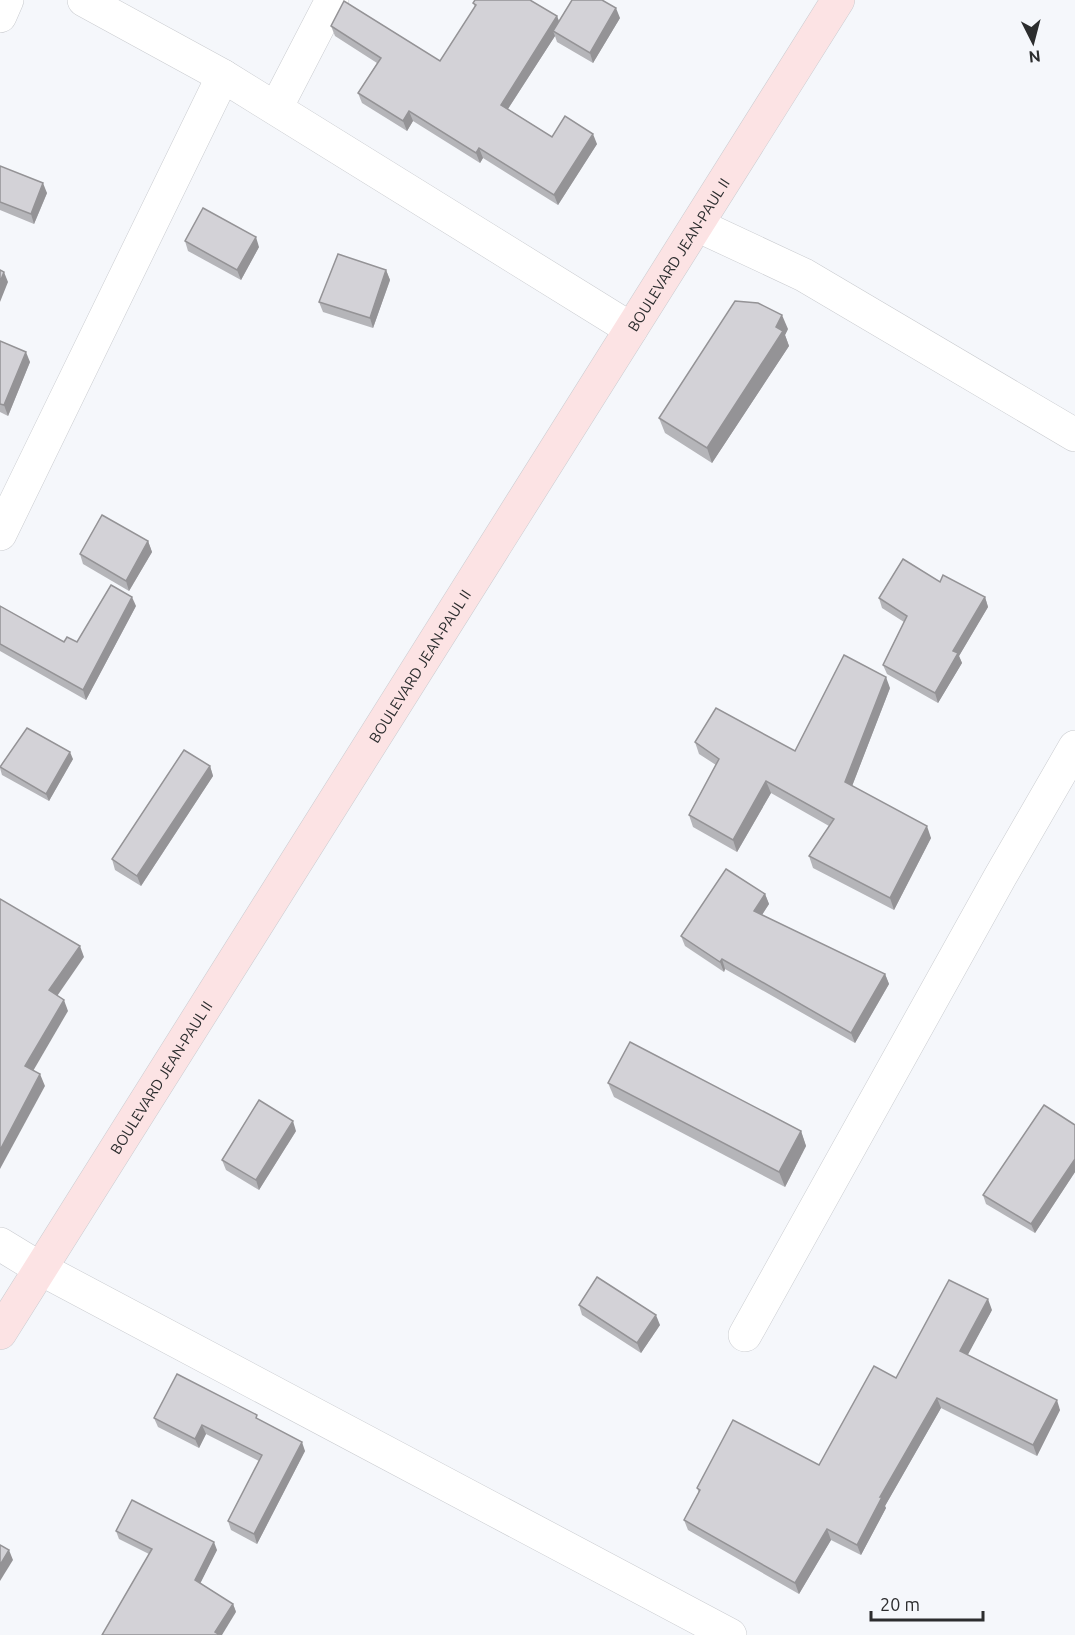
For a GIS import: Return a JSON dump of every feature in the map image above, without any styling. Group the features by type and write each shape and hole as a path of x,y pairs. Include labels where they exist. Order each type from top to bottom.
{"main road":[{"name":"BOULEVARD JEAN-PAUL II","path":"0,1333 838,0"}],"street":[{"path":"0,16 7,0"},
{"path":"84,0 223,76 631,329"},
{"path":"276,108 332,0"},
{"path":"0,534 223,76"},
{"path":"697,225 804,276 1075,435"},
{"path":"745,1335 1075,747"},
{"path":"0,1244 40,1269 730,1635"}],"building":[{"path":"475,0 530,0 557,16 501,105 552,137 565,116 593,134 554,195 479,148 476,153 409,111 403,121 358,93 381,58 331,26 344,1 440,61 476,5 473,3"},
{"path":"572,0 602,0 616,8 590,53 553,31"},
{"path":"0,166 43,183 31,214 0,202"},
{"path":"203,208 256,237 237,270 185,241"},
{"path":"338,254 386,270 370,318 319,302"},
{"path":"0,270 4,272 0,282"},
{"path":"735,301 758,303 782,315 776,327 783,331 707,448 659,418"},
{"path":"0,341 26,352 4,405 0,404"},
{"path":"102,515 148,541 126,581 80,554"},
{"path":"903,559 940,582 943,575 985,597 953,651 958,653 935,693 883,665 907,616 879,598"},
{"path":"111,585 132,597 83,690 0,644 0,606 64,642 67,637 77,642"},
{"path":"844,655 886,677 845,782 927,826 890,898 809,856 834,819 766,781 733,840 689,815 719,759 695,742 716,708 795,751"},
{"path":"27,728 70,752 46,794 0,767"},
{"path":"184,750 210,766 137,876 112,859"},
{"path":"726,869 765,894 754,911 885,974 851,1033 722,959 720,962 681,936"},
{"path":"0,899 80,946 49,990 64,1000 25,1066 40,1074 0,1150"},
{"path":"630,1042 801,1131 779,1172 608,1083"},
{"path":"259,1100 293,1121 256,1180 222,1160"},
{"path":"1044,1105 1075,1125 1075,1159 1031,1224 983,1195"},
{"path":"597,1277 656,1315 637,1343 579,1305"},
{"path":"949,1280 988,1299 960,1351 1057,1400 1033,1445 937,1398 880,1497 882,1497 857,1545 827,1529 795,1583 684,1520 700,1490 697,1488 733,1420 819,1465 874,1366 896,1378"},
{"path":"177,1374 257,1415 256,1418 302,1442 254,1534 228,1521 262,1455 202,1425 195,1439 154,1418"},
{"path":"132,1500 214,1542 195,1580 233,1604 215,1632 220,1635 102,1635 152,1549 116,1531"},
{"path":"0,1545 9,1550 0,1565"}]}
